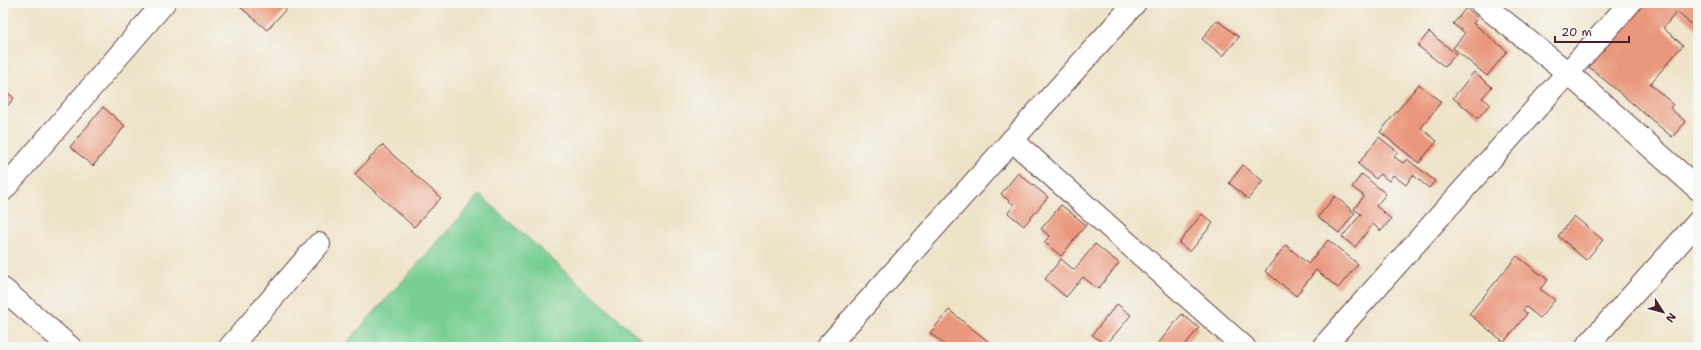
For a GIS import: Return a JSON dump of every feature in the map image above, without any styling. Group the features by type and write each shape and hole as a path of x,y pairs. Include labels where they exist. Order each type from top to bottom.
{"street":[{"path":"3,190 164,3"},
{"path":"827,347 1135,3"},
{"path":"1481,3 1568,73 1698,189"},
{"path":"1324,347 1630,3"},
{"path":"1012,140 1244,347"},
{"path":"1586,347 1698,222"},
{"path":"230,347 319,244"},
{"path":"3,289 70,347"}],"green space":[{"path":"480,195 650,347 343,347"}],"building":[{"path":"242,3 286,3 289,6 267,30 239,6"},
{"path":"1640,3 1694,3 1698,6 1698,30 1677,12 1663,28 1683,45 1650,84 1673,104 1670,108 1686,122 1672,137 1588,66"},
{"path":"1466,8 1478,18 1473,23 1507,51 1487,76 1453,48 1465,33 1453,24"},
{"path":"1217,20 1239,37 1223,56 1202,39"},
{"path":"1429,32 1456,54 1445,67 1418,46"},
{"path":"1474,72 1492,87 1482,98 1490,104 1478,118 1453,98"},
{"path":"1419,84 1441,102 1421,128 1437,141 1419,163 1380,132"},
{"path":"3,89 14,98 3,111"},
{"path":"103,107 125,126 93,166 70,147"},
{"path":"1379,137 1398,152 1394,157 1403,163 1407,159 1435,181 1429,188 1413,175 1406,185 1393,175 1389,181 1380,174 1376,179 1358,164"},
{"path":"382,145 441,198 414,227 355,174"},
{"path":"1243,165 1263,181 1248,199 1229,183"},
{"path":"1018,173 1048,197 1024,226 1008,213 1014,205 1001,194"},
{"path":"1362,174 1386,194 1376,206 1391,219 1381,231 1373,224 1355,247 1342,237 1361,214 1354,209 1364,196 1352,187"},
{"path":"1335,196 1355,213 1339,233 1318,217"},
{"path":"1061,205 1086,225 1061,256 1044,242 1050,236 1041,229"},
{"path":"1202,214 1213,223 1190,252 1179,243"},
{"path":"1574,216 1603,240 1586,260 1558,236"},
{"path":"1328,240 1358,264 1338,288 1316,270 1296,296 1265,271 1286,245 1308,264"},
{"path":"1095,244 1119,263 1098,289 1083,277 1066,297 1045,279 1061,259 1074,270"},
{"path":"1517,256 1548,280 1540,289 1555,300 1540,318 1526,307 1523,310 1527,314 1504,342 1469,314"},
{"path":"1117,304 1131,315 1106,345 1092,335"},
{"path":"949,310 995,347 947,347 930,333"},
{"path":"1182,314 1199,328 1183,347 1159,347 1157,345"}]}
